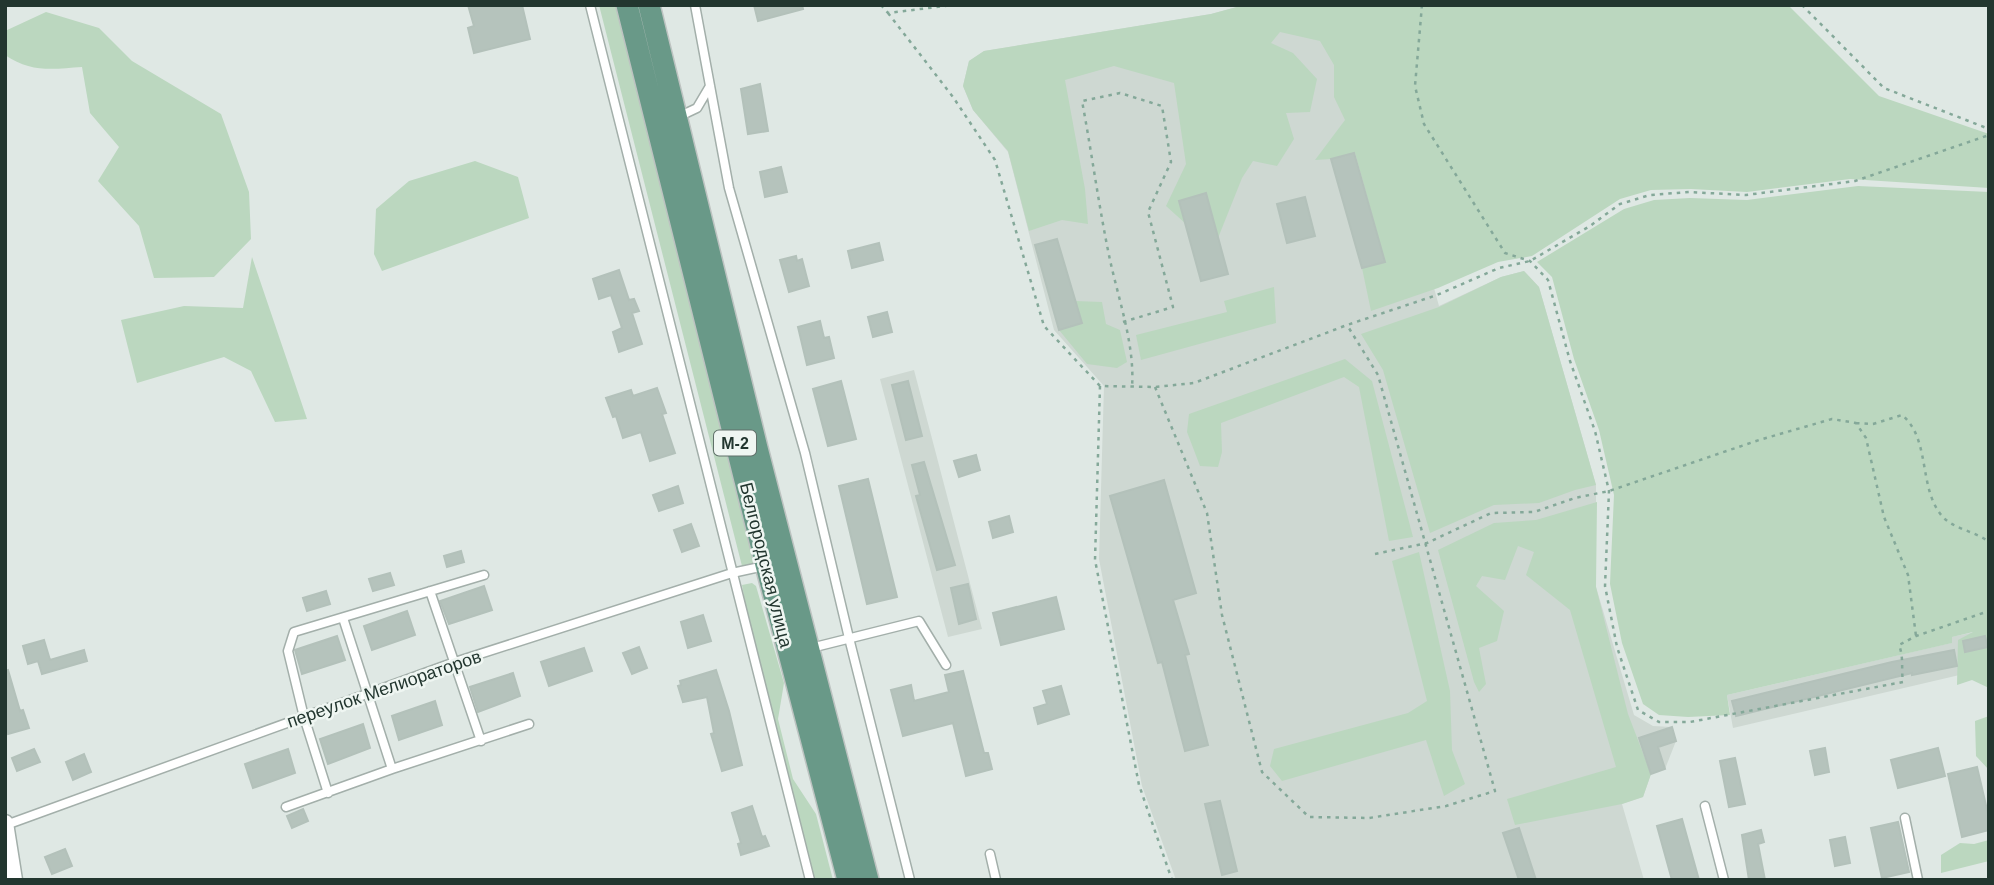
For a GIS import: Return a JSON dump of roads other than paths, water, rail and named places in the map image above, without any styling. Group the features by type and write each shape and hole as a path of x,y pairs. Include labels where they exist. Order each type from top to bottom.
{"main road":[{"name":"Белгородская улица","path":"627,5 659,91 677,118 868,880"},
{"name":"Белгородская улица","path":"649,5 659,91 766,565 848,880"}],"street":[{"path":"6,824 14,880"}],"lane":[{"path":"590,5 810,880"},
{"path":"695,5 729,188 805,453 910,880"},
{"path":"677,118 697,108 709,86"},
{"name":"переулок Мелиораторов","path":"6,824 456,663 732,573 766,565"},
{"path":"328,793 304,717 288,651 294,632 484,575"},
{"path":"430,591 481,741"},
{"path":"343,618 392,769"},
{"path":"808,649 919,621 946,665"},
{"path":"286,807 529,724"},
{"path":"1705,806 1724,880"},
{"path":"1905,818 1918,880"},
{"path":"990,854 996,880"}]}
